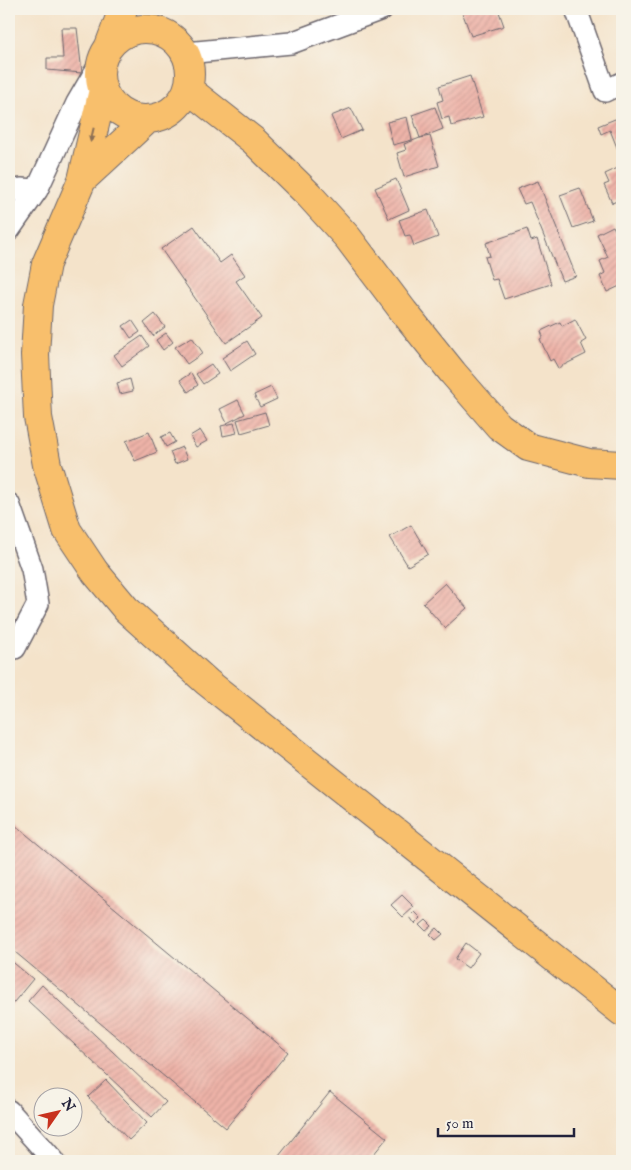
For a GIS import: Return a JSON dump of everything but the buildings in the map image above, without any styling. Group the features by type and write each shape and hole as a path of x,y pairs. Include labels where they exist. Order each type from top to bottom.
{"main road":[{"path":"105,53 120,35 135,29 150,28 162,21 186,53 190,71 188,89 182,100 173,110 161,116 148,119 131,118 110,103 103,90 100,75 105,53 123,9"},
{"path":"188,89 254,141 328,216 348,238 452,372 499,426 528,447 589,463 622,465"},
{"path":"103,90 82,180 46,264 38,305 35,356 38,417 47,465 67,530 95,572 126,609 207,682 622,1012"},
{"path":"82,180 148,119"}],"street":[{"path":"186,53 291,43 382,9"},
{"path":"576,9 612,93"},
{"path":"9,230 37,190 77,103 105,53"},
{"path":"9,191 21,189 37,190"},
{"path":"9,504 32,569 38,604 16,648"},
{"path":"9,1111 54,1161"}]}
